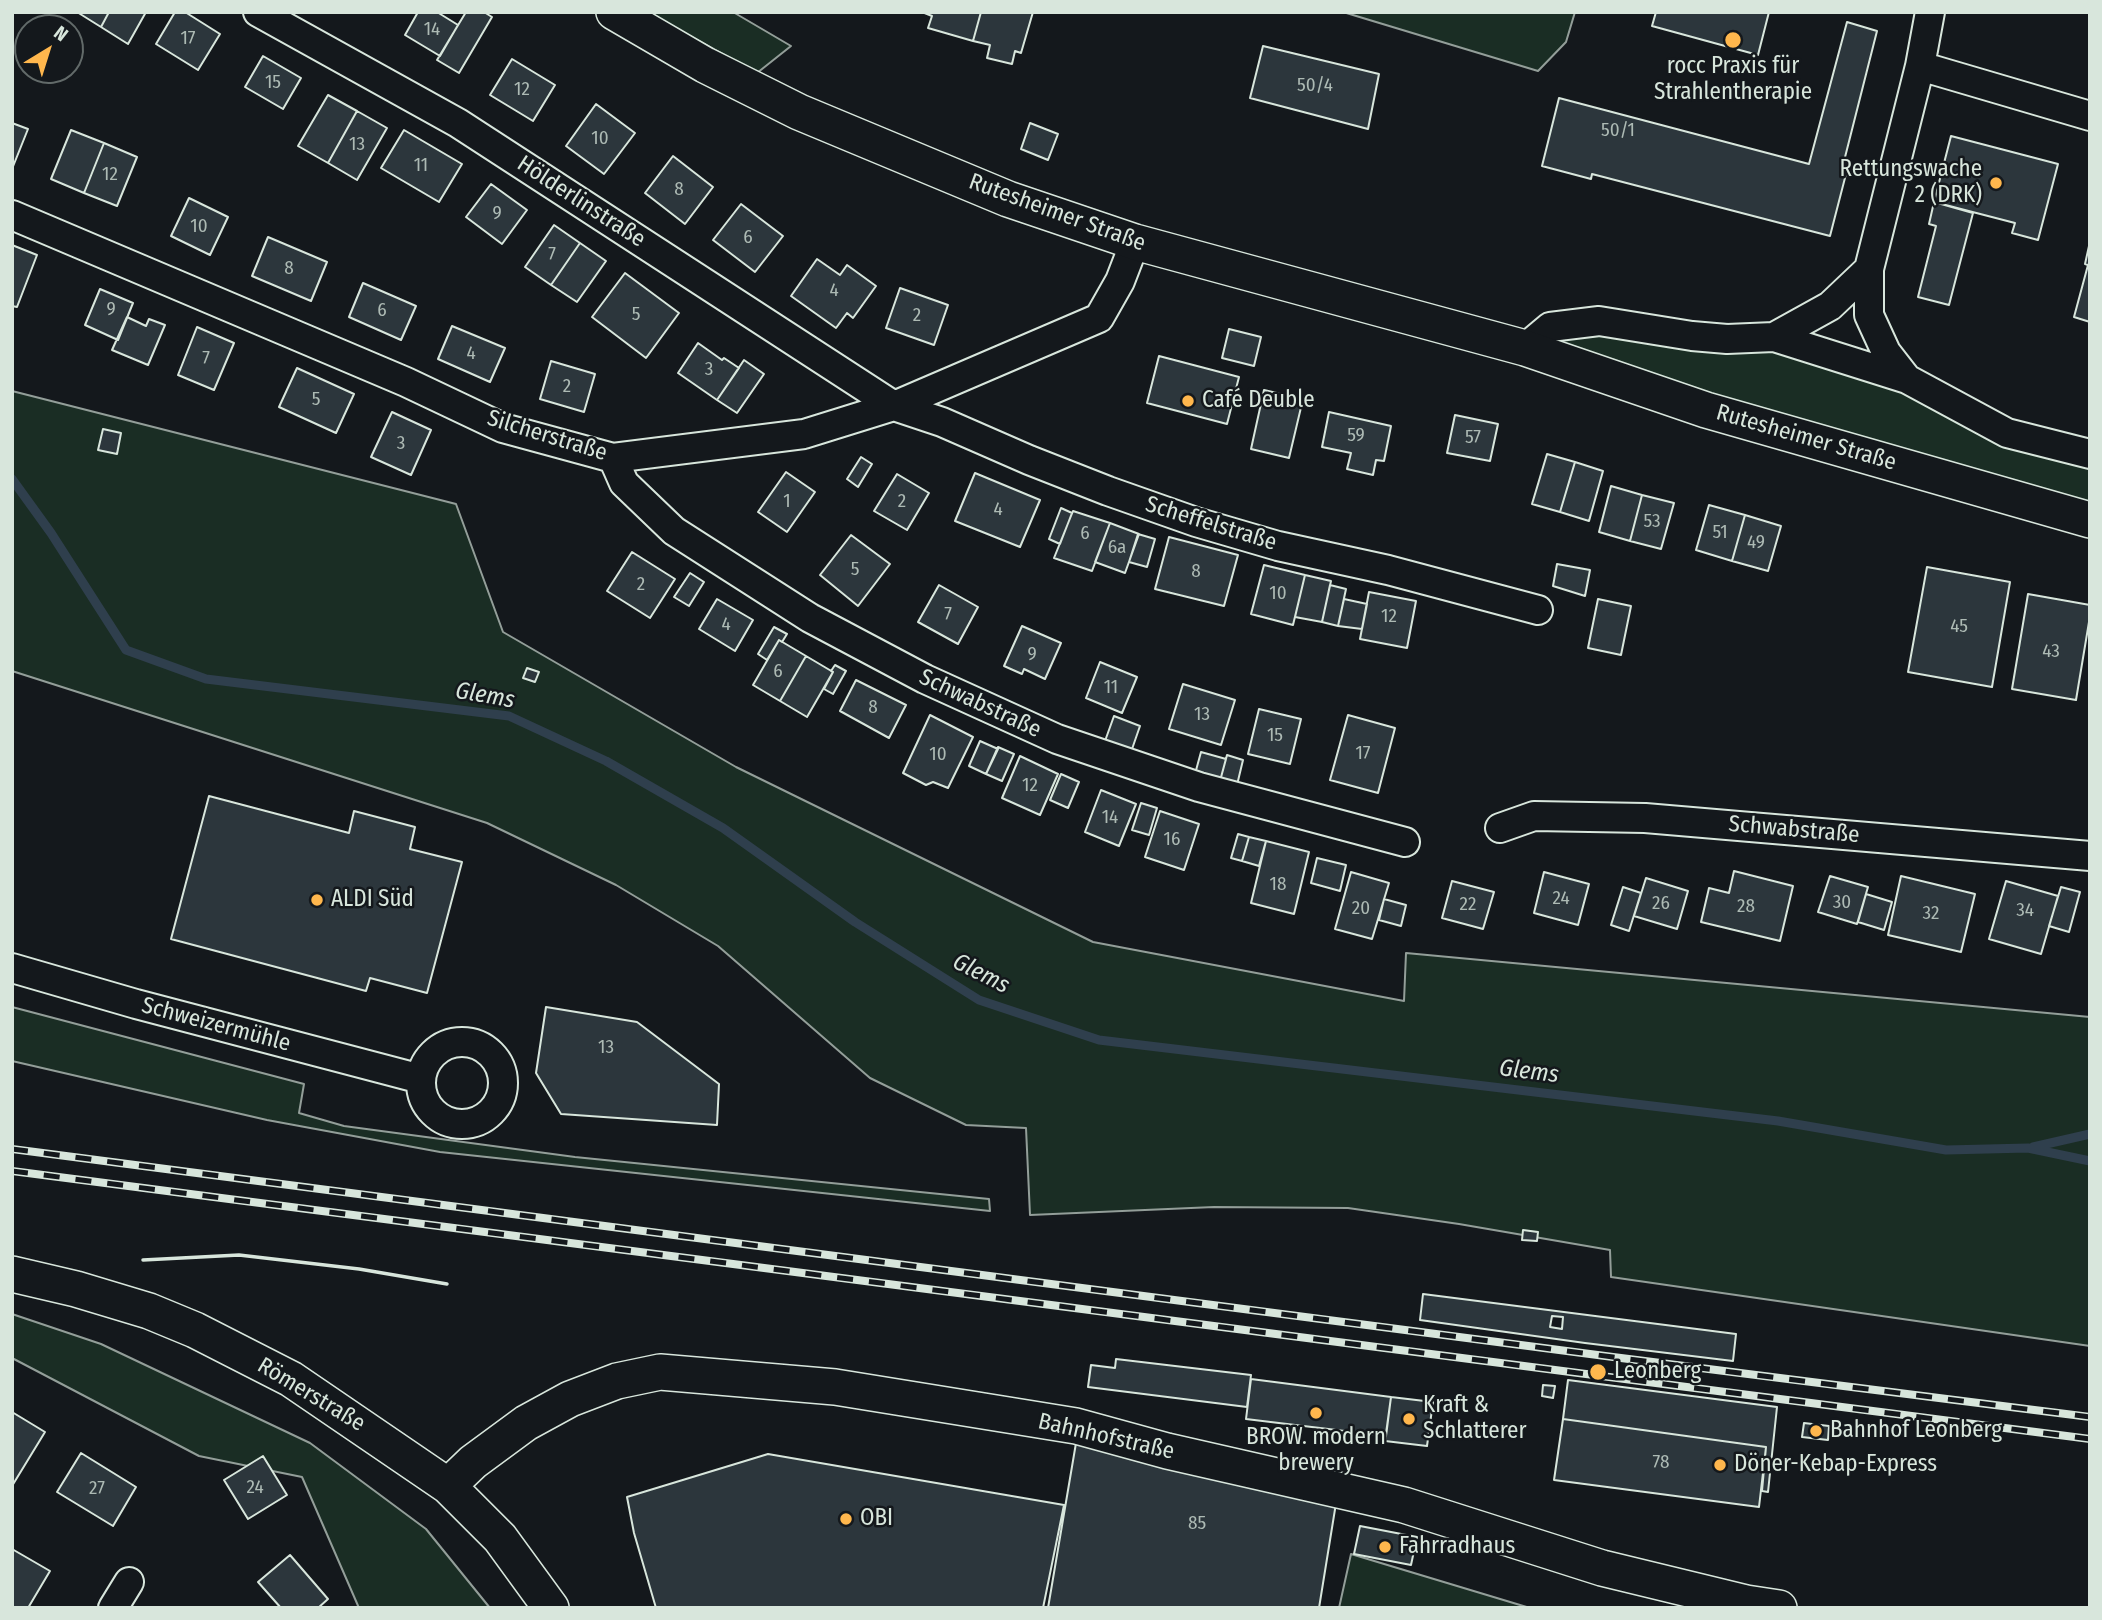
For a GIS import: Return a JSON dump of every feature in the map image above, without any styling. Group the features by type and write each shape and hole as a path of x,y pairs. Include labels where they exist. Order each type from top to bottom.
{"street":[{"name":"Hölderlinstraße","path":"258,12 458,123 894,406"},
{"name":"Rutesheimer Straße","path":"614,12 705,65 799,112 1008,199 1135,243 1525,348 1706,410 2090,520"},
{"path":"1907,379 1886,352 1868,315 1868,270 1920,66 1930,12"},
{"path":"1920,66 2090,116"},
{"name":"Silcherstraße","path":"12,215 406,382 503,428 613,458 804,434 894,406 1099,318 1120,281 1135,243"},
{"path":"1774,337 1830,306 1868,270"},
{"path":"1525,348 1550,327 1599,321 1692,336 1727,339 1774,337 1907,379 2007,433 2090,454"},
{"name":"Scheffelstraße","path":"894,406 943,422 1029,460 1196,522 1278,546 1388,570 1538,611"},
{"name":"Schwabstraße","path":"613,458 624,482 674,531 810,618 925,680 1057,739 1199,787 1405,842"},
{"name":"Schwabstraße","path":"1500,828 1534,816 1645,818 2090,856"},
{"name":"Schweizermühle","path":"12,968 135,1004 421,1079"},
{"name":"Römerstraße","path":"12,1274 76,1289 149,1311 195,1330 291,1379 449,1486 499,1538 551,1608"},
{"name":"Bahnhofstraße","path":"449,1486 473,1462 526,1423 570,1398 617,1381 660,1372 835,1387 1076,1426 1167,1451 1404,1505 1602,1568 1746,1603 1779,1608"},
{"path":"113,1608 129,1582"}],"green space":[{"path":"646,12 733,12 791,46 757,73"},
{"path":"1343,12 1575,12 1566,42 1538,71"},
{"path":"1550,327 1774,337 2090,454 2090,520 1525,348"},
{"path":"12,391 456,504 503,632 736,767 1093,942 1404,1001 1406,953 2090,1017 2090,1346 1611,1277 1610,1250 1348,1208 1214,1207 1030,1215 1026,1128 966,1125 870,1078 718,946 616,885 487,823 12,671"},
{"path":"12,1007 304,1084 299,1113 344,1126 575,1157 989,1199 990,1211 440,1152 267,1120 12,1061"},
{"path":"12,1314 101,1344 310,1443 426,1529 490,1608 359,1608 302,1477 199,1456 12,1358"},
{"path":"1351,1554 1530,1608 1339,1608"}],"building":[{"path":"77,12 109,12 101,27"},
{"path":"109,12 146,12 128,44 101,27"},
{"path":"175,12 185,12 220,34 198,70 156,44"},
{"path":"418,12 437,12 458,25 440,56 405,35"},
{"path":"466,12 484,12 492,17 459,73 437,60"},
{"path":"922,12 981,12 973,41 928,28 932,16"},
{"path":"981,12 1033,12 1021,53 1015,51 1012,64 987,58 990,45 973,41"},
{"name":"rocc Praxis für Strahlentherapie","path":"1656,12 1769,12 1758,55 1652,26"},
{"path":"1847,22 1877,31 1841,173 1846,174 1830,236 1592,174 1591,179 1542,166 1559,98 1809,164"},
{"path":"1263,46 1379,74 1368,129 1250,98"},
{"path":"263,56 301,78 283,109 245,87"},
{"path":"512,59 555,85 533,121 490,95"},
{"path":"328,95 357,111 328,163 298,146"},
{"path":"596,104 635,133 604,174 566,146"},
{"path":"357,111 387,128 357,180 328,163"},
{"path":"12,123 28,129 12,169"},
{"path":"1030,123 1058,134 1048,160 1021,149"},
{"path":"71,130 104,143 84,193 51,179"},
{"path":"404,130 462,164 439,202 381,168"},
{"name":"Rettungswache 2 (DRK)","path":"1951,136 2058,164 2038,240 2012,233 2015,223 1934,202"},
{"path":"104,143 137,157 117,206 84,193"},
{"path":"673,156 713,187 685,224 645,193"},
{"path":"491,184 527,210 502,244 466,217"},
{"path":"189,198 228,217 210,255 171,236"},
{"path":"1934,202 1973,213 1949,305 1918,297 1936,226 1929,224"},
{"path":"741,204 783,236 755,272 713,240"},
{"path":"554,225 580,243 551,285 525,267"},
{"path":"268,237 327,262 311,301 252,276"},
{"path":"580,243 606,261 577,302 551,285"},
{"path":"12,245 37,255 17,307 12,306"},
{"path":"2089,246 2090,322 2074,317 2088,265 2085,264"},
{"path":"817,259 840,275 847,265 876,286 853,318 847,313 836,328 791,296"},
{"path":"625,273 679,313 646,358 592,317"},
{"path":"363,283 416,306 401,340 349,317"},
{"path":"900,288 948,305 934,345 886,328"},
{"path":"100,289 133,303 118,340 85,325"},
{"path":"127,317 146,326 149,319 165,325 148,365 112,350"},
{"path":"452,326 505,348 490,382 438,359"},
{"path":"197,327 234,343 214,390 178,375"},
{"path":"1229,329 1261,337 1254,366 1222,358"},
{"path":"698,343 739,368 717,400 678,373"},
{"path":"1159,356 1239,377 1227,424 1147,403"},
{"path":"744,360 764,374 737,413 717,400"},
{"path":"551,361 595,374 584,412 540,399"},
{"path":"297,368 354,394 336,433 279,407"},
{"path":"1264,390 1303,399 1289,458 1251,449"},
{"path":"392,412 431,430 411,475 371,457"},
{"path":"1329,412 1391,426 1384,461 1376,460 1373,475 1347,469 1351,453 1322,447"},
{"path":"1455,415 1498,424 1490,461 1447,453"},
{"path":"103,429 121,433 117,454 98,450"},
{"path":"1547,454 1575,462 1560,512 1532,504"},
{"path":"861,457 872,464 858,487 847,479"},
{"path":"1575,462 1603,471 1589,521 1560,512"},
{"path":"786,472 815,492 787,532 758,512"},
{"path":"975,473 1040,500 1020,547 955,521"},
{"path":"897,474 929,493 907,530 874,511"},
{"path":"1611,486 1642,495 1630,541 1599,532"},
{"path":"1642,495 1674,503 1661,549 1630,541"},
{"path":"1709,505 1745,515 1732,561 1696,550"},
{"path":"1061,508 1072,513 1060,544 1049,539"},
{"path":"1073,511 1110,523 1092,571 1054,558"},
{"path":"1745,515 1781,526 1768,571 1732,561"},
{"path":"1110,523 1139,534 1125,573 1095,562"},
{"path":"1138,534 1155,539 1147,567 1129,562"},
{"path":"851,535 890,564 858,606 820,575"},
{"path":"1169,537 1238,555 1224,606 1155,589"},
{"path":"632,552 675,579 650,618 607,591"},
{"path":"1557,564 1590,570 1585,596 1553,586"},
{"path":"1264,565 1305,575 1293,625 1251,614"},
{"path":"1927,567 2010,582 1992,687 1908,672"},
{"path":"690,573 704,582 689,606 674,597"},
{"path":"1305,575 1331,581 1322,622 1295,617"},
{"path":"939,585 978,607 958,644 918,622"},
{"path":"1330,585 1346,589 1338,626 1322,622"},
{"path":"1369,592 1416,601 1407,648 1360,639"},
{"path":"2028,594 2090,605 2076,700 2012,689"},
{"path":"717,599 753,620 735,651 699,629"},
{"path":"1344,599 1367,604 1362,629 1338,626"},
{"path":"1598,599 1631,606 1621,655 1588,648"},
{"path":"1022,626 1061,643 1045,679 1024,669 1022,674 1004,666"},
{"path":"774,627 787,634 782,642 779,640 767,660 758,654"},
{"path":"779,640 806,656 780,701 753,685"},
{"path":"806,656 833,672 807,717 780,701"},
{"path":"1100,662 1137,677 1122,713 1086,698"},
{"path":"835,665 846,671 833,694 824,689"},
{"path":"527,668 539,672 535,682 523,678"},
{"path":"856,680 906,705 889,738 840,711"},
{"path":"1183,684 1235,700 1221,745 1169,729"},
{"path":"1259,709 1301,719 1290,764 1248,754"},
{"path":"930,715 973,737 948,788 933,782 926,785 903,773"},
{"path":"1348,715 1395,728 1378,793 1330,780"},
{"path":"1114,716 1140,726 1131,752 1105,741"},
{"path":"980,741 998,749 986,774 969,766"},
{"path":"998,747 1014,754 1002,781 986,774"},
{"path":"1201,752 1226,759 1220,781 1195,774"},
{"path":"1227,755 1243,760 1237,785 1220,781"},
{"path":"1020,756 1058,774 1040,815 1002,798"},
{"path":"1061,774 1079,782 1068,808 1050,800"},
{"path":"1101,790 1136,804 1119,846 1085,832"},
{"name":"ALDI Süd","path":"209,796 349,833 354,811 415,827 410,849 462,862 427,993 370,978 366,991 171,939"},
{"path":"1141,803 1157,808 1149,835 1132,830"},
{"path":"1160,811 1199,824 1184,870 1145,857"},
{"path":"1238,834 1249,837 1242,861 1231,858"},
{"path":"1249,837 1266,841 1259,866 1242,861"},
{"path":"1266,841 1309,852 1294,914 1251,903"},
{"path":"1317,858 1346,865 1340,891 1311,883"},
{"path":"1734,871 1793,886 1780,941 1701,922 1709,888 1729,893"},
{"path":"1351,872 1389,883 1372,939 1335,929"},
{"path":"1544,872 1589,884 1578,925 1534,913"},
{"path":"1830,876 1868,887 1857,924 1818,912"},
{"path":"1901,876 1975,894 1961,952 1888,935"},
{"path":"1646,878 1688,891 1677,929 1634,916"},
{"path":"1452,881 1494,892 1483,929 1442,918"},
{"path":"2006,881 2058,896 2041,954 1989,939"},
{"path":"1623,887 1641,893 1629,931 1611,925"},
{"path":"2061,887 2080,892 2069,932 2049,926"},
{"path":"1866,894 1892,902 1884,930 1858,922"},
{"path":"1384,899 1406,905 1401,926 1379,920"},
{"path":"546,1007 637,1022 719,1084 717,1125 561,1114 536,1073"},
{"path":"1523,1230 1538,1232 1537,1241 1522,1240"},
{"path":"1423,1294 1736,1334 1733,1361 1420,1320"},
{"path":"1552,1316 1563,1317 1562,1329 1550,1327"},
{"path":"1116,1359 1251,1375 1247,1407 1088,1387 1091,1365 1115,1368"},
{"path":"1251,1379 1391,1397 1386,1436 1246,1419"},
{"path":"1568,1380 1777,1407 1768,1492 1762,1491 1766,1447 1563,1419"},
{"path":"1543,1385 1555,1386 1553,1398 1542,1396"},
{"name":"Kraft & Schlatterer","path":"1391,1397 1433,1402 1427,1446 1385,1441"},
{"path":"12,1412 45,1432 12,1486"},
{"path":"1563,1419 1766,1447 1759,1507 1554,1480"},
{"name":"Bahnhof Leonberg","path":"1804,1423 1829,1426 1828,1440 1802,1437"},
{"path":"1076,1443 1337,1497 1319,1608 1048,1608"},
{"path":"81,1453 136,1487 113,1526 57,1492"},
{"name":"OBI","path":"768,1454 1064,1505 1043,1608 656,1608 634,1533 627,1497"},
{"path":"263,1456 287,1495 248,1519 224,1480"},
{"name":"Fahrradhaus","path":"1360,1526 1417,1537 1411,1565 1354,1554"},
{"path":"12,1549 50,1571 28,1608 12,1608"},
{"path":"290,1555 328,1599 318,1608 281,1608 258,1582"}],"waterway":[{"name":"Glems","path":"12,479 51,533 126,650 206,679 509,716 606,761 723,828 855,922 979,1000 1099,1040 1778,1121 1946,1150 2028,1148 2090,1161"},
{"path":"2033,1147 2090,1134"}],"railway":[{"path":"12,1149 2090,1417"},
{"path":"12,1171 2090,1439"}],"wall":[{"path":"143,1260 239,1255 359,1269 447,1284"}],"place":[{"name":"rocc Praxis für Strahlentherapie","path":"1733,40"},
{"name":"Rettungswache 2 (DRK)","path":"1996,183"},
{"name":"Café Deuble","path":"1188,401"},
{"name":"ALDI Süd","path":"317,900"},
{"name":"Leonberg","path":"1598,1372"},
{"name":"BROW. modern brewery","path":"1316,1413"},
{"name":"Kraft & Schlatterer","path":"1409,1419"},
{"name":"Bahnhof Leonberg","path":"1816,1431"},
{"name":"Döner-Kebap-Express","path":"1720,1465"},
{"name":"OBI","path":"846,1519"},
{"name":"Fahrradhaus","path":"1385,1547"}]}
